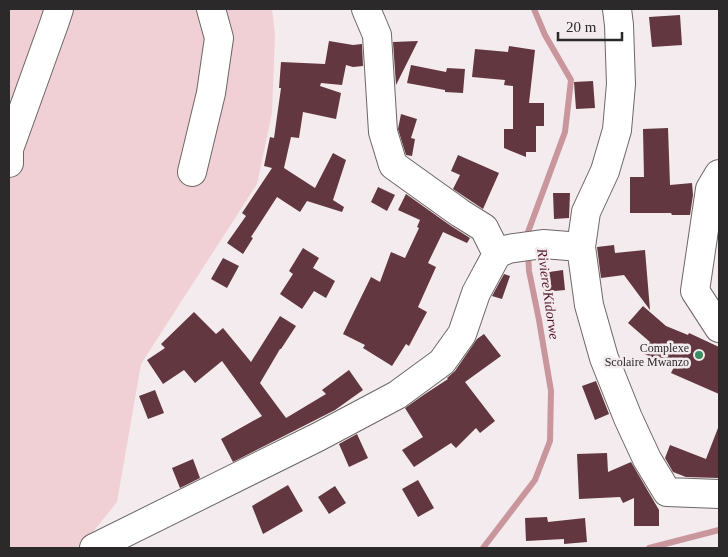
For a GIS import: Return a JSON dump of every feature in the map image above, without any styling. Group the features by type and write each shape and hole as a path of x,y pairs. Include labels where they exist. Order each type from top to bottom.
{"street":[{"path":"9,163 9,149 59,9"},
{"path":"192,172 211,93 219,38 211,9"},
{"path":"366,9 377,35 383,132 393,165 484,228 502,252"},
{"path":"617,9 621,84 617,130 605,171 586,212 581,247 588,305 604,358 628,418 647,459 667,492 719,494"},
{"path":"719,174 710,188 695,291 719,328"},
{"path":"94,547 318,437 397,395 442,362 462,334 476,293 502,252 543,244 581,247"}],"shaded area":[{"path":"9,9 272,9 275,35 272,113 257,184 141,364 117,502 80,548 9,548"}],"building":[{"path":"680,15 682,45 652,47 649,17"},
{"path":"329,41 353,45 362,44 363,66 353,67 346,65 342,85 321,83 320,86 341,93 336,119 303,112 299,138 291,137 284,168 315,188 333,153 346,160 333,200 344,207 342,212 307,201 300,212 277,197 251,237 253,238 243,254 227,243 246,216 242,213 272,168 264,166 270,137 274,138 281,88 279,88 281,62 325,64"},
{"path":"418,41 396,85 393,42"},
{"path":"509,46 535,50 529,103 544,103 544,126 536,126 536,152 526,152 526,157 504,148 504,129 513,129 513,86 504,85 505,80 472,77 475,49 508,52"},
{"path":"411,65 446,72 447,68 465,69 463,93 445,92 445,90 407,83"},
{"path":"593,81 595,108 576,109 574,82"},
{"path":"401,114 417,119 411,138 415,139 412,156 406,155 398,129"},
{"path":"668,128 670,185 692,183 693,195 690,215 630,213 630,177 644,177 643,129"},
{"path":"458,155 499,173 483,209 453,189 460,175 451,171"},
{"path":"378,187 395,195 387,211 371,202"},
{"path":"553,193 570,193 569,218 554,219"},
{"path":"406,194 470,238 467,243 443,232 428,263 436,267 418,307 427,312 409,346 406,344 392,366 363,348 365,345 343,334 371,277 380,282 391,252 405,258 419,228 417,227 420,220 398,210"},
{"path":"614,245 615,253 645,250 650,310 624,275 601,278 597,247"},
{"path":"303,248 319,258 313,268 335,281 326,298 314,291 302,309 280,294 293,274 289,271"},
{"path":"223,258 239,266 227,288 211,279"},
{"path":"563,270 565,290 544,292 542,273"},
{"path":"504,274 510,276 502,299 492,296"},
{"path":"643,306 666,326 688,335 689,333 719,347 719,394 671,373 674,367 644,354 650,342 628,323"},
{"path":"194,312 216,334 223,328 251,362 280,316 296,326 260,383 286,418 326,394 322,390 349,370 363,390 335,410 233,462 221,439 262,416 222,361 195,383 184,370 163,384 147,360 165,348 161,344"},
{"path":"484,334 501,356 465,382 495,421 480,433 476,428 456,448 451,443 414,467 402,450 423,437 405,408 448,379 477,339"},
{"path":"596,381 609,414 595,420 582,386"},
{"path":"155,390 164,413 148,419 139,396"},
{"path":"718,428 719,478 686,477 673,472 665,458 670,445 706,459"},
{"path":"357,434 368,458 349,467 339,444"},
{"path":"607,453 608,472 631,462 659,510 659,526 634,526 634,498 623,503 620,497 579,499 577,454"},
{"path":"193,459 200,478 180,488 172,468"},
{"path":"418,480 434,508 418,517 402,489"},
{"path":"288,485 303,511 263,534 252,506"},
{"path":"335,486 346,503 329,514 318,497"},
{"path":"547,517 548,522 585,518 587,542 564,544 564,539 526,541 525,518"}],"waterway":[{"name":"Riviere Kidorwe","path":"528,239 528,232 565,132 571,80 545,35 534,9"},
{"name":"Riviere Kidorwe","path":"483,548 535,480 550,441 551,391 529,271 528,252"},
{"path":"649,548 719,530"}],"place":[{"name":"Complexe Scolaire Mwanzo","path":"699,355"}]}
